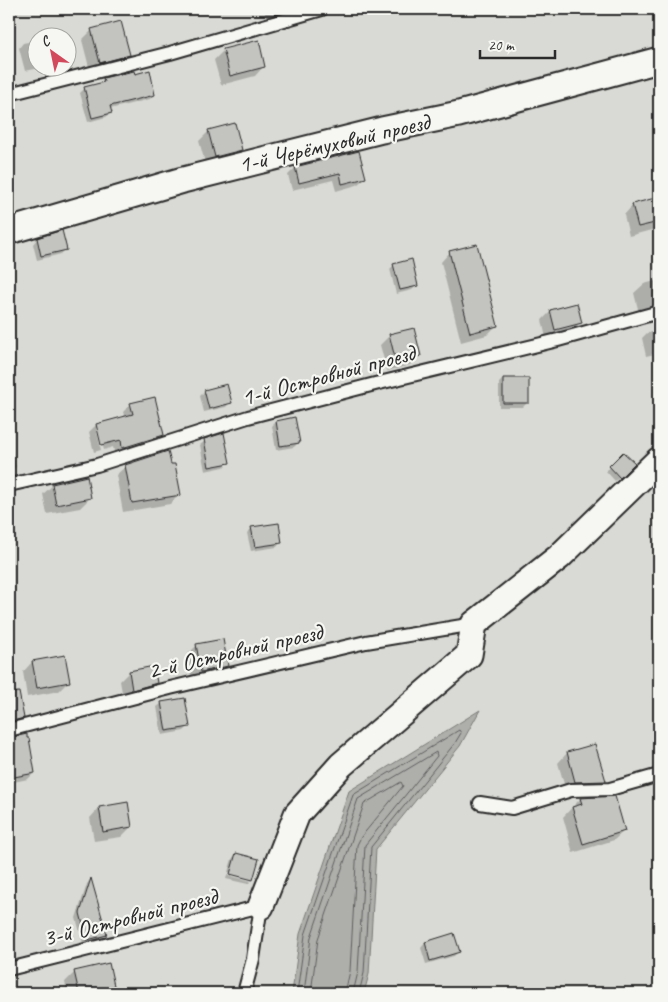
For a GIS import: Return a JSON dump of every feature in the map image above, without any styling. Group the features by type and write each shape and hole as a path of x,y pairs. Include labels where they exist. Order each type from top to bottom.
{"street":[{"name":"1-й Черёмуховый проезд","path":"9,231 182,180 382,130 459,114 659,60"},
{"path":"261,906 297,814 341,765 469,655 474,624 559,557 659,460"}],"lane":[{"path":"9,94 170,53 322,9"},
{"name":"1-й Островной проезд","path":"9,485 97,465 258,415 374,384 558,340 659,312"},
{"name":"2-й Островной проезд","path":"9,730 170,688 356,644 474,624"},
{"path":"480,803 512,808 571,790 610,789 659,775"},
{"path":"244,993 253,959 261,906"},
{"name":"3-й Островной проезд","path":"9,969 261,906"}],"shaded area":[{"path":"9,9 659,9 659,993 9,993"}],"water":[{"path":"480,710 460,746 376,849 369,974 364,993 292,993 300,934 349,791"}],"building":[{"path":"121,21 130,55 100,63 91,29"},
{"path":"259,40 265,67 230,76 223,49"},
{"path":"150,70 155,95 110,106 112,113 92,118 84,87 104,82 103,78 134,71 135,74"},
{"path":"235,123 242,150 215,157 208,130"},
{"path":"359,151 366,178 342,184 340,173 299,183 295,167"},
{"path":"659,197 659,222 638,227 632,204"},
{"path":"62,230 67,250 41,256 37,238"},
{"path":"477,244 498,326 470,333 449,251"},
{"path":"412,259 418,286 400,290 393,264"},
{"path":"577,303 582,323 555,330 550,310"},
{"path":"414,328 421,356 396,362 389,334"},
{"path":"503,378 529,378 529,403 503,403"},
{"path":"227,384 232,403 209,409 204,390"},
{"path":"155,397 164,435 122,448 121,440 101,445 96,424 133,414 130,403"},
{"path":"295,417 300,443 280,446 276,421"},
{"path":"224,433 230,463 209,467 204,439"},
{"path":"168,451 171,464 175,464 181,495 132,503 125,465"},
{"path":"623,452 635,463 620,478 609,466"},
{"path":"87,476 91,498 56,505 52,484"},
{"path":"279,523 282,543 255,547 251,527"},
{"path":"223,639 228,666 201,672 196,644"},
{"path":"65,655 70,682 37,688 32,661"},
{"path":"154,666 157,683 132,690 129,671"},
{"path":"19,692 24,718 9,722 9,693"},
{"path":"185,698 190,727 166,731 161,702"},
{"path":"27,734 35,773 9,778 9,738"},
{"path":"595,744 606,781 575,782 567,752"},
{"path":"615,796 625,831 583,844 572,807 582,804 580,798"},
{"path":"128,802 132,827 103,832 99,807"},
{"path":"236,853 259,859 253,880 230,874"},
{"path":"91,878 107,935 87,940 80,913"},
{"path":"454,933 460,952 430,961 425,942"},
{"path":"109,963 115,990 103,993 79,993 74,971"}]}
